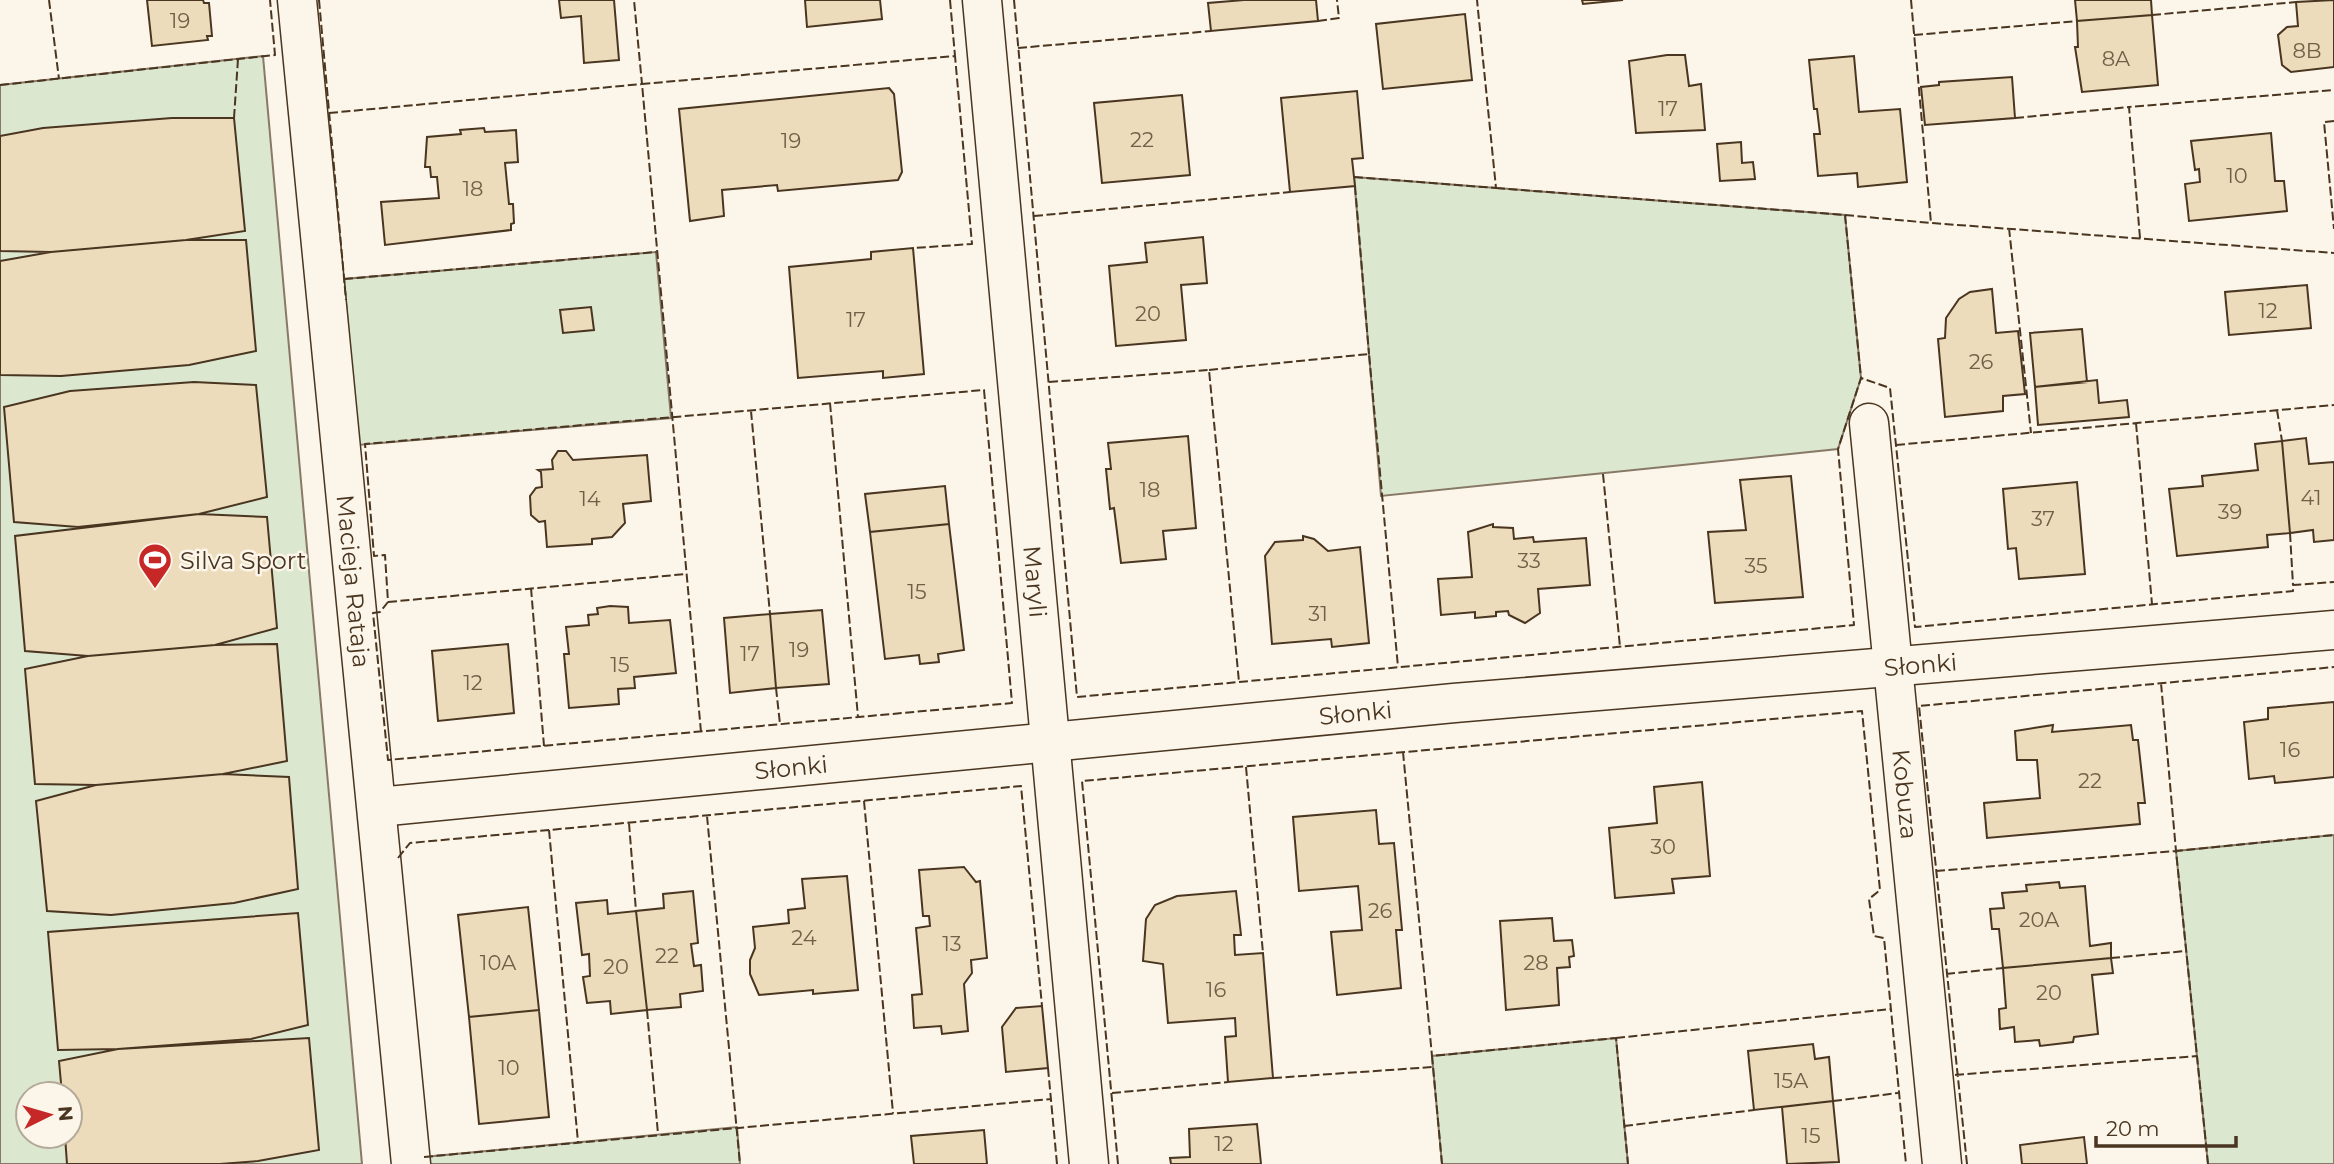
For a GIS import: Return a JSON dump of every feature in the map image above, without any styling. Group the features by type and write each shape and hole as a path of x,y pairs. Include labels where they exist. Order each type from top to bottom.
{"street":[{"name":"Macieja Rataja","path":"297,0 411,1164"},
{"name":"Maryli","path":"982,0 1048,744 1089,1164"},
{"name":"Kobuza","path":"1869,423 1942,1164"},
{"name":"Słonki","path":"378,807 1440,705 2334,630"}],"green space":[{"name":"Silva Sport","path":"263,56 362,1164 0,1164 0,85"},
{"path":"1354,177 1845,215 1861,378 1838,449 1381,496"},
{"path":"656,252 671,418 358,445 344,279"},
{"path":"2334,835 2334,1164 2208,1164 2176,851"},
{"path":"1616,1038 1628,1164 1442,1164 1432,1056"},
{"path":"737,1127 740,1164 425,1164 424,1157"}],"building":[{"path":"147,0 203,0 204,3 209,3 212,36 207,36 208,40 152,46"},
{"path":"559,0 614,0 619,60 584,63 581,16 561,18"},
{"path":"805,0 880,0 882,19 807,27"},
{"path":"1316,0 1318,21 1211,31 1208,3"},
{"path":"1582,0 1623,0 1583,4"},
{"path":"2075,0 2151,0 2152,15 2077,21"},
{"path":"2334,0 2334,67 2291,72 2282,65 2278,35 2287,27 2298,26 2296,2"},
{"path":"1465,14 1472,80 1383,89 1376,24"},
{"path":"2152,15 2158,85 2082,92 2075,47 2078,47 2077,21"},
{"path":"1685,55 1689,86 1701,84 1705,130 1636,133 1629,61"},
{"path":"1854,56 1859,112 1900,109 1907,182 1858,187 1857,173 1818,176 1814,134 1820,134 1817,109 1814,109 1809,60"},
{"path":"2012,77 2015,118 1925,125 1921,87 1939,85 1939,82"},
{"path":"889,88 894,94 902,172 898,180 778,191 777,185 722,190 724,216 690,221 679,109"},
{"path":"1357,91 1363,158 1352,159 1355,186 1290,192 1281,98"},
{"path":"1182,95 1190,175 1102,183 1094,103"},
{"path":"172,118 234,118 245,231 186,240 51,252 0,251 0,136 43,128"},
{"path":"484,128 485,132 516,130 518,162 505,163 509,204 513,204 514,223 511,224 511,230 385,245 381,202 439,198 437,177 431,177 430,167 425,167 427,137 461,134 460,130"},
{"path":"2271,133 2275,181 2284,181 2287,211 2189,221 2185,184 2200,182 2199,169 2195,170 2191,141"},
{"path":"1741,142 1742,163 1753,162 1755,179 1720,181 1717,144"},
{"path":"1203,237 1207,283 1181,285 1186,340 1116,346 1109,266 1147,262 1145,243"},
{"path":"186,240 246,240 256,351 189,365 61,376 0,375 0,261 51,252"},
{"path":"913,248 924,374 883,378 883,371 798,378 789,267 871,259 871,252"},
{"path":"2307,285 2311,328 2229,335 2225,292"},
{"path":"1992,289 1996,333 2018,331 2025,394 2003,396 2003,411 1945,417 1938,339 1945,338 1946,318 1959,299 1970,292"},
{"path":"591,307 594,330 563,333 560,310"},
{"path":"2082,329 2087,382 2035,387 2030,333"},
{"path":"2097,380 2099,403 2127,400 2129,417 2038,425 2035,387"},
{"path":"194,382 256,385 267,497 199,514 78,527 14,522 4,407 70,391"},
{"path":"1188,436 1196,528 1163,531 1166,559 1121,563 1114,508 1110,509 1106,469 1111,469 1108,443"},
{"path":"2306,438 2309,464 2334,462 2334,540 2314,542 2313,530 2290,533 2282,441"},
{"path":"2282,441 2290,533 2267,535 2268,547 2177,556 2169,489 2203,486 2202,476 2258,470 2255,444"},
{"path":"558,451 566,451 573,460 647,455 651,501 623,504 625,523 612,537 592,539 592,544 547,547 545,521 539,522 531,515 530,496 536,488 542,487 541,472 538,470 553,469 552,460"},
{"path":"1791,476 1803,597 1715,603 1708,532 1746,530 1740,480"},
{"path":"2077,482 2085,574 2019,579 2016,548 2008,549 2003,489"},
{"path":"945,486 949,524 870,532 865,494"},
{"path":"199,514 267,517 277,628 215,645 88,656 25,651 15,536"},
{"path":"949,524 964,650 938,654 939,662 920,664 919,655 885,659 870,532"},
{"path":"1493,524 1493,527 1513,528 1514,539 1533,537 1534,542 1586,538 1590,585 1538,589 1540,613 1525,623 1509,615 1508,611 1496,612 1496,616 1475,618 1475,612 1441,615 1438,579 1472,577 1468,532"},
{"path":"1303,536 1314,539 1328,551 1360,547 1369,643 1332,647 1331,639 1272,644 1265,556 1275,542 1303,540"},
{"path":"628,607 629,623 670,620 676,673 634,677 635,688 618,689 619,704 569,708 564,654 569,654 566,627 589,625 588,615 598,614 597,608"},
{"path":"822,610 829,684 776,688 770,614"},
{"path":"770,614 776,688 730,693 724,618"},
{"path":"277,644 287,761 223,774 96,785 35,784 25,669 88,656 215,645"},
{"path":"508,644 514,713 438,721 432,651"},
{"path":"2334,702 2334,777 2275,783 2274,776 2249,779 2244,722 2268,719 2268,708"},
{"path":"2053,725 2052,732 2131,725 2133,740 2138,740 2145,803 2138,803 2140,824 1987,838 1984,803 2040,798 2037,760 2017,760 2015,731"},
{"path":"223,774 289,777 298,889 234,903 111,915 47,911 36,801 96,785"},
{"path":"1702,782 1710,876 1672,879 1674,893 1615,898 1609,828 1657,823 1654,787"},
{"path":"1376,810 1379,844 1394,843 1402,930 1396,930 1401,988 1337,995 1331,932 1362,930 1358,886 1299,891 1293,817"},
{"path":"964,867 976,882 980,881 987,958 971,960 972,973 964,984 968,1031 942,1034 941,1026 914,1028 912,995 922,994 916,928 930,926 929,916 923,916 919,870"},
{"path":"847,876 858,990 813,994 813,990 759,995 750,974 750,960 755,948 753,927 789,923 788,910 805,908 802,879"},
{"path":"2059,882 2060,888 2085,886 2090,946 2111,943 2111,958 2003,968 1999,929 1992,929 1990,909 2004,908 2002,893 2027,891 2026,885"},
{"path":"693,891 698,943 691,944 694,966 701,965 703,991 680,994 681,1007 647,1010 636,911 664,908 663,894"},
{"path":"1236,891 1241,935 1234,935 1235,955 1263,953 1273,1078 1228,1082 1225,1037 1236,1036 1235,1018 1168,1023 1163,964 1143,961 1146,919 1155,905 1177,896"},
{"path":"607,900 608,914 636,911 647,1010 611,1014 610,1001 587,1003 583,977 590,976 589,954 582,955 576,903"},
{"path":"528,907 539,1010 469,1017 458,915"},
{"path":"298,913 308,1025 251,1039 118,1049 58,1050 48,932"},
{"path":"1552,918 1554,941 1572,940 1574,956 1569,957 1570,967 1557,968 1559,1005 1506,1010 1500,921"},
{"path":"2111,958 2113,973 2092,975 2098,1034 2074,1037 2073,1042 2040,1046 2039,1040 2015,1042 2014,1027 2000,1029 1999,1009 2006,1008 2003,968"},
{"path":"1042,1006 1048,1068 1006,1072 1002,1027 1016,1008"},
{"path":"539,1010 549,1117 479,1124 469,1017"},
{"path":"309,1038 319,1150 258,1161 220,1164 67,1164 66,1150 84,1150 84,1080 61,1080 59,1061 118,1049"},
{"path":"1813,1044 1815,1059 1829,1057 1833,1101 1754,1110 1748,1051"},
{"path":"1833,1101 1839,1162 1787,1164 1782,1107"},
{"path":"1257,1124 1261,1164 1171,1164 1170,1158 1190,1157 1189,1129"},
{"path":"984,1130 987,1164 914,1164 911,1136"},
{"path":"2084,1137 2087,1164 2022,1164 2020,1145"}],"fence":[{"path":"49,0 59,79"},
{"path":"0,85 275,55 270,0"},
{"path":"319,0 346,300"},
{"path":"329,113 642,84 634,0"},
{"path":"950,0 955,56"},
{"path":"1014,0 1077,697 1854,625 1838,449 1861,378 1890,388 1915,627 2293,591 2293,585 2334,582"},
{"path":"1318,21 1339,18 1337,0"},
{"path":"1354,177 1496,188 1477,0"},
{"path":"1911,0 1931,223 2334,253"},
{"path":"2152,15 2296,2"},
{"path":"1914,35 2077,21"},
{"path":"1018,48 1211,31"},
{"path":"701,732 642,84 955,56 972,244 913,248"},
{"path":"234,118 238,59"},
{"path":"2140,238 2129,107 2334,90"},
{"path":"2015,118 2129,107"},
{"path":"2334,121 2324,122 2334,229"},
{"path":"1355,186 1369,354"},
{"path":"1496,188 1845,215 1861,378"},
{"path":"1034,216 1290,192"},
{"path":"1845,215 1931,223"},
{"path":"2009,228 2031,433"},
{"path":"344,279 656,252"},
{"path":"1209,370 1369,354 1398,667"},
{"path":"1049,382 1209,370 1239,682"},
{"path":"984,390 1012,703 388,760 373,613 380,612 388,602 385,555 374,556 365,444 984,390"},
{"path":"830,403 858,717"},
{"path":"1896,445 2334,405"},
{"path":"2277,410 2282,441"},
{"path":"751,411 770,614"},
{"path":"2136,423 2152,604"},
{"path":"1603,474 1620,647"},
{"path":"2290,533 2293,585"},
{"path":"388,602 686,574"},
{"path":"531,588 544,746"},
{"path":"1967,1164 1919,706 2334,667"},
{"path":"1936,871 2176,851 2161,683"},
{"path":"776,688 780,724"},
{"path":"1118,1164 1082,781 1862,711 1880,890 1869,899 1874,936 1884,938 1906,1164"},
{"path":"1403,752 1432,1056"},
{"path":"1246,767 1263,953"},
{"path":"398,858 410,843 1021,786 1042,1006"},
{"path":"864,801 893,1113"},
{"path":"707,816 740,1164"},
{"path":"629,823 636,911"},
{"path":"549,830 578,1142"},
{"path":"2208,1164 2176,851 2334,835"},
{"path":"2111,958 2186,951"},
{"path":"1946,974 2003,968"},
{"path":"1616,1038 1891,1009"},
{"path":"647,1010 658,1134"},
{"path":"1442,1164 1432,1056 1616,1038 1628,1164"},
{"path":"1955,1075 2197,1056"},
{"path":"1273,1078 1433,1067"},
{"path":"1048,1068 1057,1164"},
{"path":"1112,1093 1228,1082"},
{"path":"1833,1101 1898,1093"},
{"path":"424,1157 1051,1099"},
{"path":"1624,1126 1754,1110"}],"place":[{"name":"Silva Sport","path":"155,590"}]}
